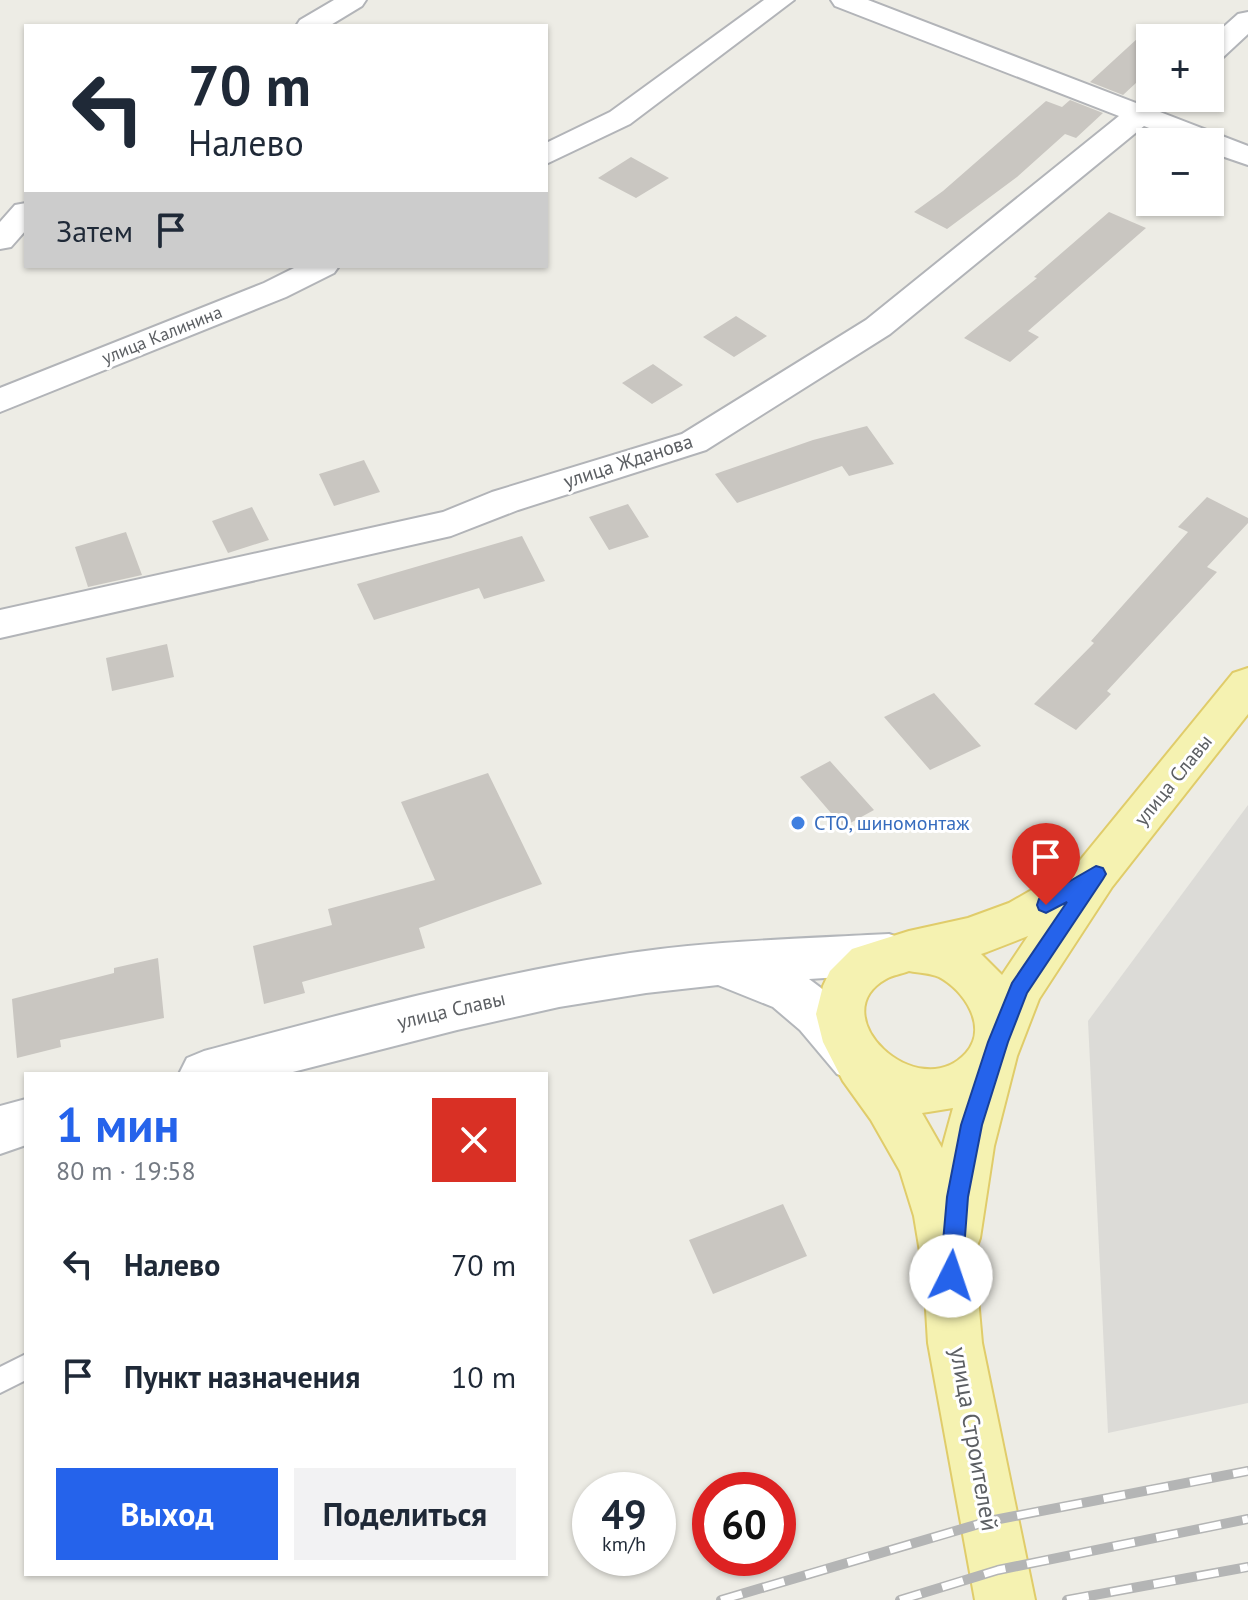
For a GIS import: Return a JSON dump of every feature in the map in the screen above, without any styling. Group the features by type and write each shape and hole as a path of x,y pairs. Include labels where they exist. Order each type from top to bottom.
{"main road":[{"name":"улица Славы","path":"951,1276 957,1197 971,1125 1019,989 1096,874 1248,684"},
{"path":"702,966 899,952 970,938 1025,917 1096,874"},
{"path":"899,952 933,954 957,963 977,978 991,998 999,1020 996,1049 976,1078 949,1091 917,1093 886,1084 857,1062 843,1038 838,1016 842,995 852,976 860,969 899,952"},
{"name":"улица Славы","path":"211,1072 435,1011 613,977 702,966"},
{"path":"702,966 751,975 788,988 812,1006 857,1062 889,1104 923,1163 940,1216 951,1276"},
{"path":"0,1130 24,1123"},
{"name":"улица Строителей","path":"951,1276 955,1343 1005,1600"}],"street":[{"path":"313,24 353,0"},
{"path":"548,154 620,118 781,0"},
{"path":"844,0 1136,101"},
{"path":"1224,41 1248,20"},
{"name":"улица Жданова","path":"0,624 451,523 505,501 694,442 878,327 1144,112"},
{"path":"1163,112 1248,156"},
{"path":"0,240 24,214"},
{"name":"улица Калинина","path":"0,401 275,290 319,268"}],"lane":[{"path":"0,1380 24,1368"}],"shaded area":[{"path":"1248,805 1248,1403 1108,1433 1088,1021"}],"building":[{"path":"1136,40 1136,83 1123,95 1090,82"},
{"path":"1070,100 1103,113 1076,138 1065,134 1017,177 947,229 914,212 943,191 1046,101 1062,107"},
{"path":"631,157 669,178 636,198 598,178"},
{"path":"1109,212 1146,228 1028,331 1039,337 1010,362 964,338 1037,278 1034,277"},
{"path":"736,316 767,336 734,357 703,337"},
{"path":"653,364 683,385 652,404 622,383"},
{"path":"867,426 894,464 849,476 842,466 737,503 715,474 813,440"},
{"path":"364,460 380,492 334,506 319,474"},
{"path":"1207,497 1248,518 1248,523 1207,567 1217,572 1107,691 1111,694 1076,730 1034,704 1094,643 1091,641 1188,532 1178,527"},
{"path":"628,504 649,537 609,550 589,517"},
{"path":"252,507 269,540 228,553 212,521"},
{"path":"126,532 142,575 88,587 75,547"},
{"path":"522,536 545,581 484,599 479,588 374,620 357,584"},
{"path":"167,644 174,677 112,691 106,658"},
{"path":"934,693 981,746 930,770 884,717"},
{"path":"830,761 874,810 843,827 800,777"},
{"path":"488,773 542,884 419,928 425,948 302,982 305,993 264,1004 253,946 332,925 328,909 435,880 401,802"},
{"path":"158,958 164,1018 60,1040 61,1047 17,1058 12,999 114,973 114,968"},
{"path":"783,1204 807,1256 713,1294 689,1240"}],"railway":[{"path":"721,1600 989,1521 1248,1471"},
{"path":"900,1600 998,1570 1248,1519"},
{"path":"1067,1600 1248,1567"}],"place":[{"name":"СТО, шиномонтаж","path":"798,823"}],"route":[{"path":"951,1276 957,1197 971,1125 998,1042 1019,989 1096,874 1046,905"}]}
